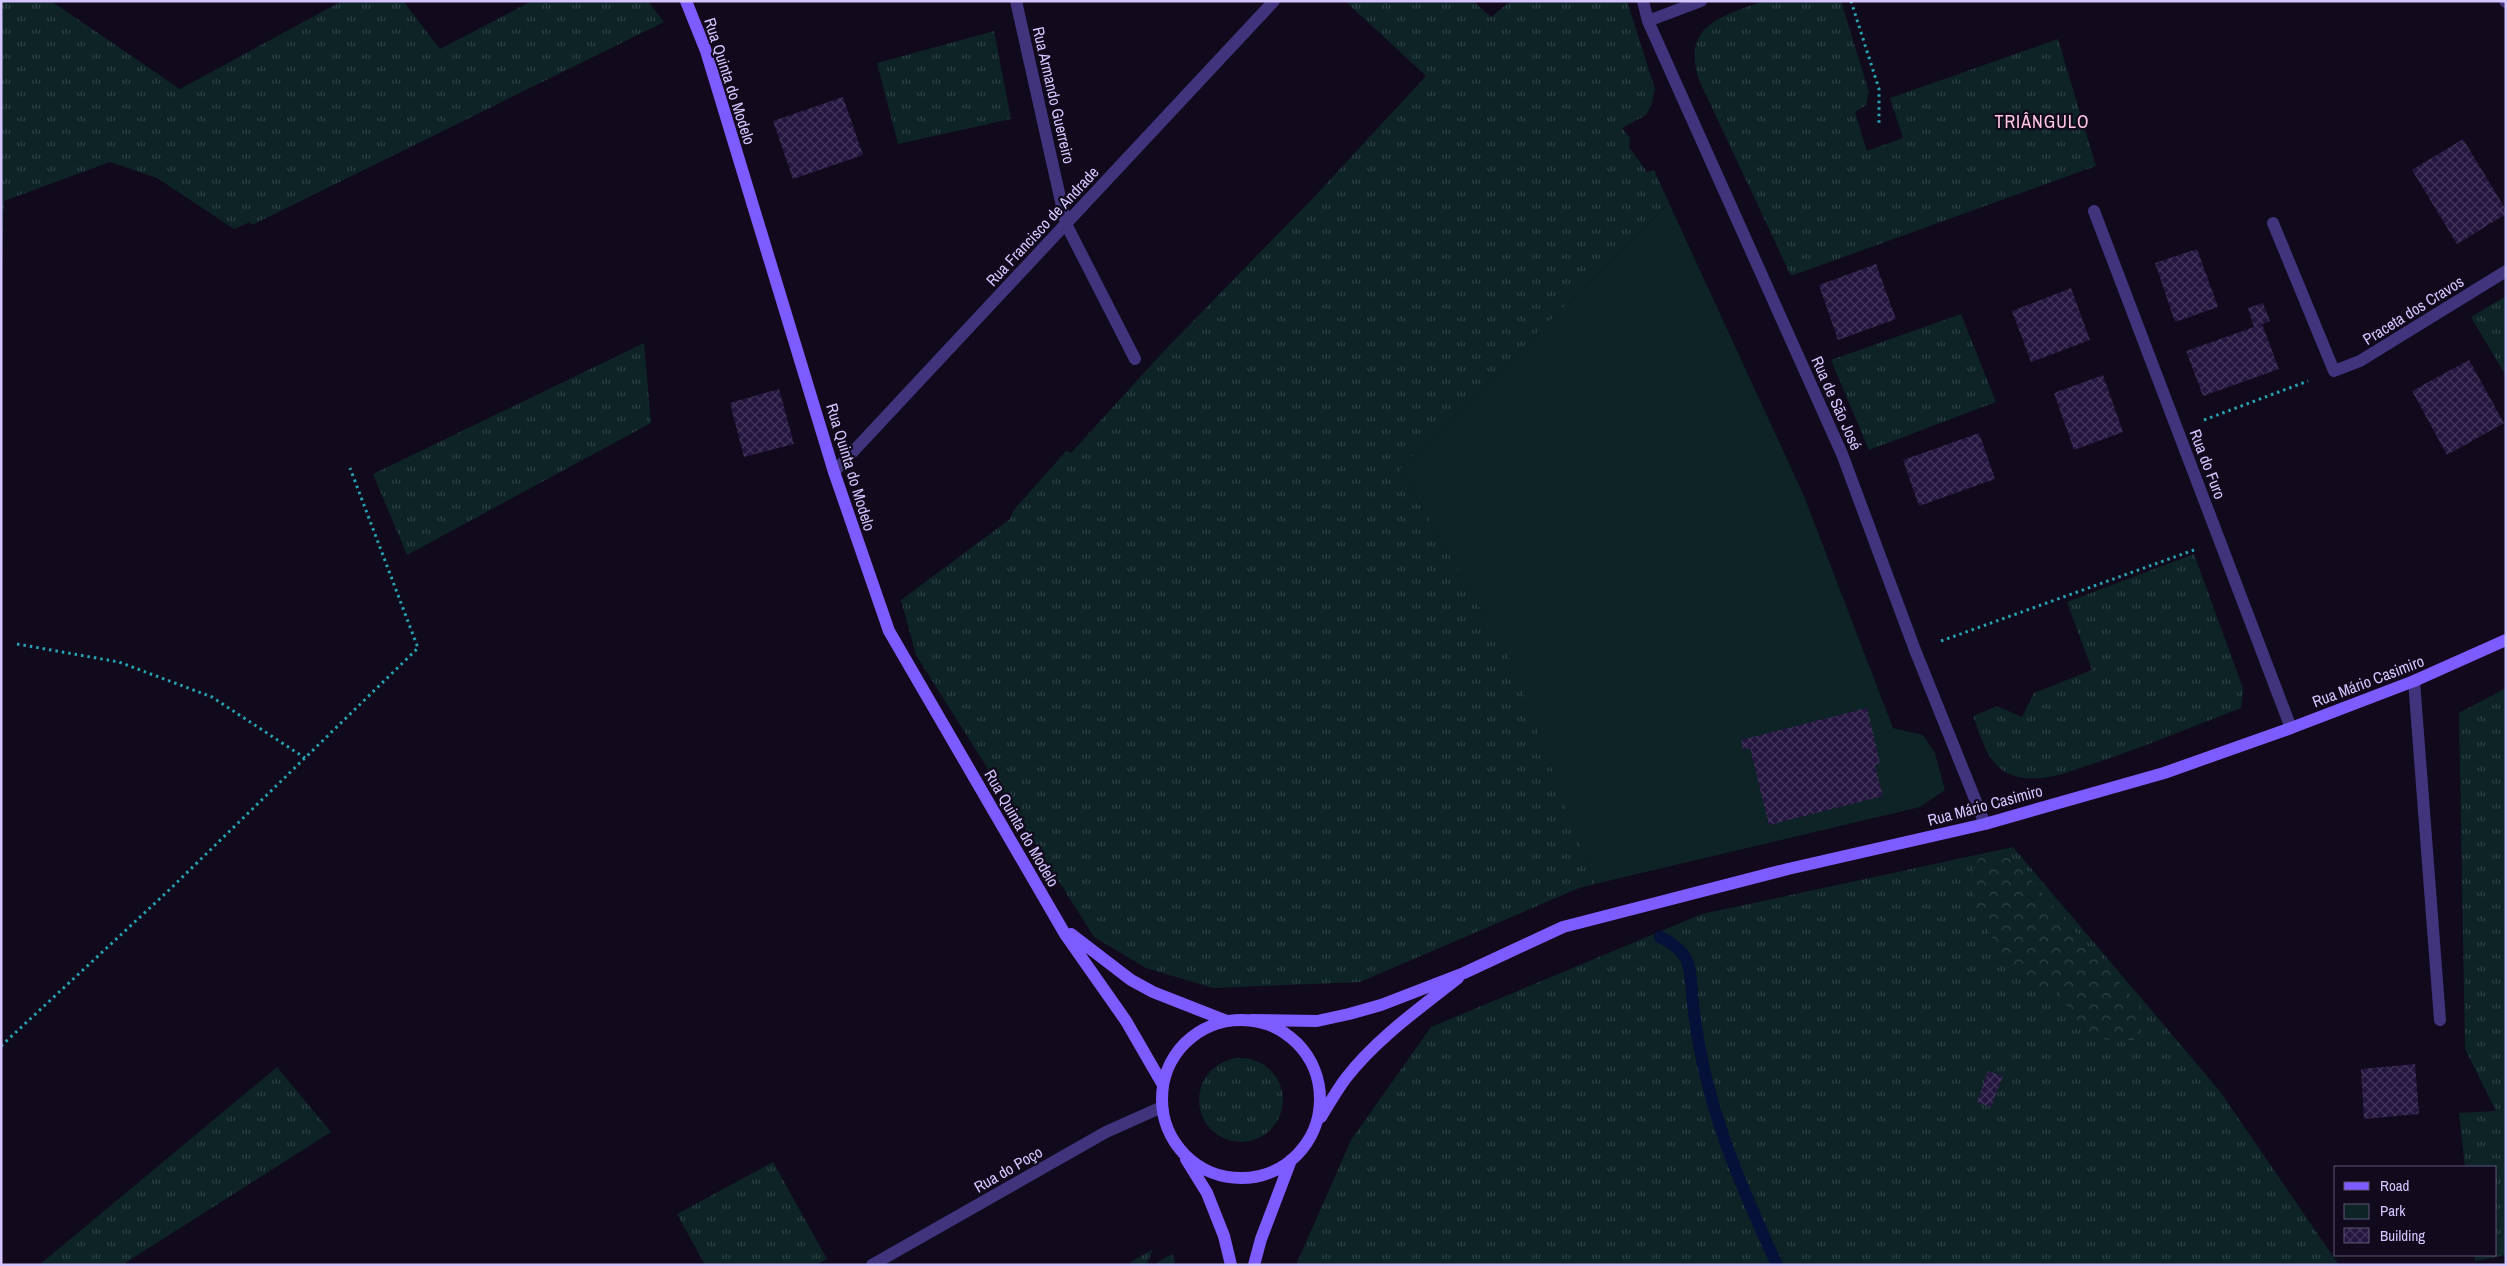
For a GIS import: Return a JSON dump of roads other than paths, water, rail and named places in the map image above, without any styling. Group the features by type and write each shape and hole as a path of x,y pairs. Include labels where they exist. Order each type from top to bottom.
{"street":[{"name":"Rua Quinta do Modelo","path":"686,1 706,51 834,472 889,631 1053,913 1126,1021 1163,1085"},
{"name":"Rua Armando Guerreiro","path":"1016,1 1066,224 1135,359"},
{"name":"Rua Francisco de Andrade","path":"834,472 1274,1"},
{"name":"Rua de São José","path":"1643,1 1648,21 1842,454 1915,650 1985,824"},
{"path":"1648,21 1701,1"},
{"name":"Rua do Furo","path":"2094,211 2291,728"},
{"name":"Praceta dos Cravos","path":"2272,223 2334,372 2360,362 2506,271"},
{"name":"Rua Mário Casimiro","path":"1251,1020 1317,1021 1348,1014 1381,1005 1464,973 1563,927 1788,869 1985,824 2164,773 2291,728 2414,681 2506,640"},
{"path":"2414,681 2440,1020"},
{"name":"Rua Quinta do Modelo","path":"1053,913 1070,933 1131,980 1153,992 1227,1021"},
{"name":"Rua Mário Casimiro","path":"1315,1127 1353,1070 1405,1020 1464,973"},
{"path":"1176,1145 1194,1163 1218,1175 1243,1178 1269,1173 1291,1160 1305,1145 1315,1127 1320,1104 1318,1080 1309,1058 1294,1040 1274,1027 1251,1020 1227,1021 1209,1027 1192,1036 1178,1050 1169,1067 1163,1085 1162,1108 1167,1127 1176,1145 1207,1193 1224,1236 1231,1265"},
{"name":"Rua do Poço","path":"872,1265 1106,1132 1162,1108"},
{"path":"1254,1265 1261,1239 1291,1160"}],"waterway":[{"path":"1660,937 1679,950 1688,964 1698,1038 1713,1105 1735,1169 1777,1265"}],"district":[{"name":"TRIÂNGULO","path":"2042,122"}]}
